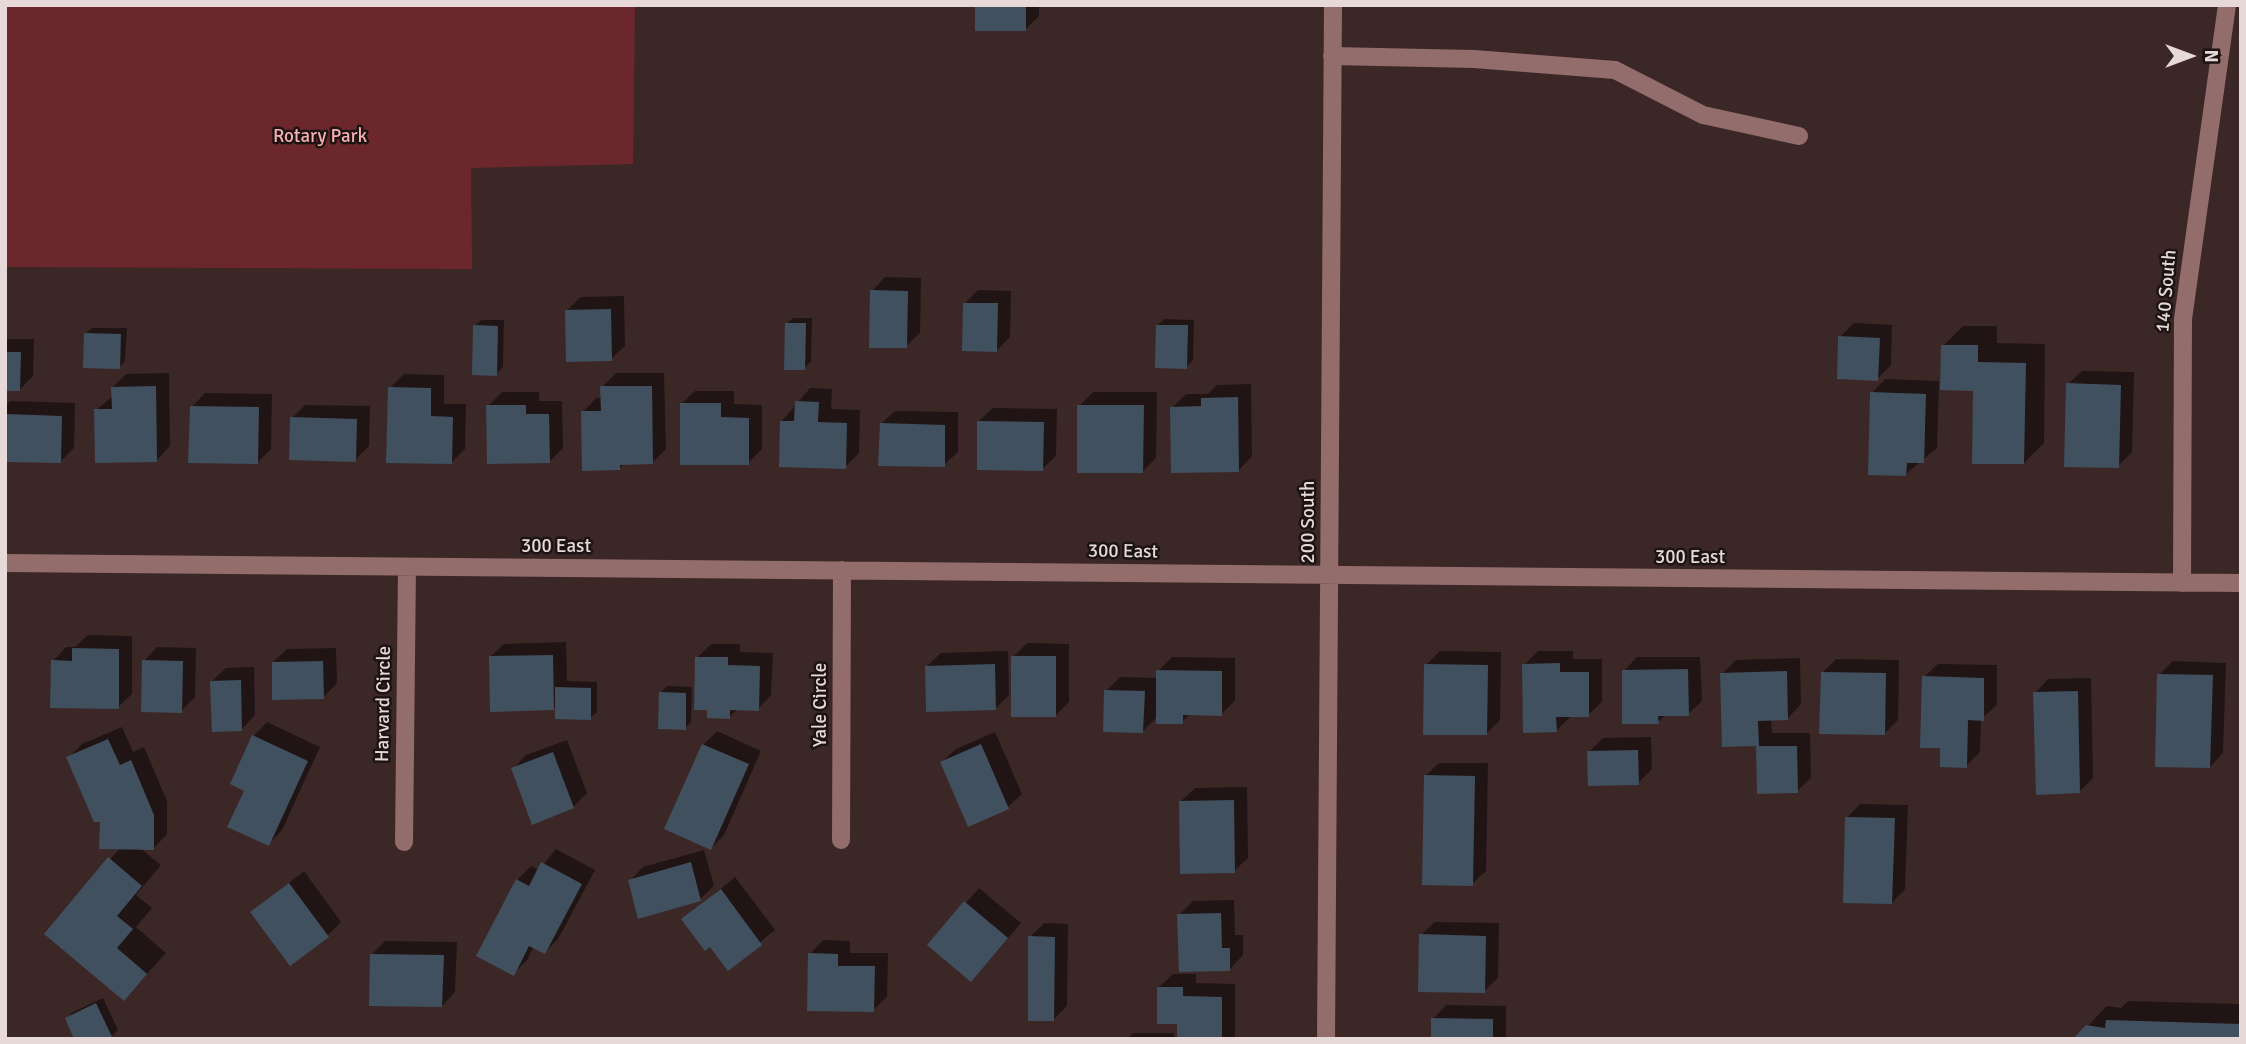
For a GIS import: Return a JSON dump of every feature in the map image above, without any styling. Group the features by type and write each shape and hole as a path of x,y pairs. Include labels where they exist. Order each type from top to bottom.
{"street":[{"name":"200 South","path":"1326,1039 1333,5"},
{"name":"140 South","path":"2182,583 2183,319 2227,5"},
{"path":"1332,56 1474,59 1615,70 1703,115 1799,136"},
{"name":"300 East","path":"5,563 2241,583"},
{"name":"Harvard Circle","path":"404,842 407,567"},
{"name":"Yale Circle","path":"841,840 842,570"}],"green space":[{"name":"Rotary Park","path":"5,5 635,5 633,164 471,168 472,269 5,267"}],"building":[{"path":"975,5 1026,5 1026,31 975,31"},
{"path":"870,290 908,291 907,348 869,348"},
{"path":"963,303 998,303 997,352 962,351"},
{"path":"611,309 612,361 566,362 565,310"},
{"path":"785,323 806,323 805,370 784,370"},
{"path":"473,325 498,326 497,376 472,375"},
{"path":"1156,325 1188,325 1187,369 1155,368"},
{"path":"84,333 121,334 120,369 83,368"},
{"path":"1838,336 1880,338 1878,381 1837,379"},
{"path":"1941,345 1978,345 1978,362 2026,363 2024,464 1972,464 1973,391 1940,390"},
{"path":"5,352 21,352 20,391 5,391"},
{"path":"2066,383 2121,385 2119,468 2064,467"},
{"path":"156,386 157,462 95,463 94,409 112,409 111,387"},
{"path":"600,386 652,386 653,464 620,465 620,470 582,471 581,411 601,411"},
{"path":"388,387 431,388 431,416 453,417 452,464 386,463"},
{"path":"1870,392 1926,394 1924,463 1907,463 1906,476 1868,475"},
{"path":"1238,397 1239,472 1171,473 1170,407 1201,406 1201,398"},
{"path":"795,401 819,402 818,422 847,423 846,469 779,467 780,421 794,421"},
{"path":"680,403 721,403 721,417 749,418 749,465 680,465"},
{"path":"486,405 526,405 526,414 549,414 550,463 487,464"},
{"path":"1077,405 1144,405 1143,473 1077,473"},
{"path":"190,406 259,407 258,464 188,463"},
{"path":"5,414 62,416 61,463 5,462"},
{"path":"290,417 357,419 356,462 289,460"},
{"path":"977,421 1044,422 1043,471 977,470"},
{"path":"880,423 945,425 945,467 878,466"},
{"path":"72,648 119,649 119,709 50,708 51,660 72,661"},
{"path":"553,655 554,710 490,712 489,656"},
{"path":"1011,656 1056,656 1056,717 1011,717"},
{"path":"695,657 728,657 728,665 760,666 759,711 730,710 730,719 707,718 707,710 694,710"},
{"path":"142,660 183,661 182,713 141,712"},
{"path":"323,661 324,699 272,700 272,662"},
{"path":"1560,663 1560,672 1589,672 1589,717 1556,717 1557,732 1523,733 1522,664"},
{"path":"995,664 996,710 926,712 925,666"},
{"path":"1424,664 1488,665 1487,735 1423,735"},
{"path":"1688,669 1689,716 1658,716 1659,724 1622,724 1622,670"},
{"path":"1156,670 1222,671 1222,716 1183,715 1183,724 1156,724"},
{"path":"1787,671 1788,720 1758,721 1759,746 1797,746 1798,793 1757,794 1756,746 1722,747 1720,673"},
{"path":"1821,672 1886,673 1885,735 1819,734"},
{"path":"2157,674 2213,675 2210,768 2155,767"},
{"path":"1922,676 1984,678 1984,721 1968,720 1967,768 1940,767 1940,748 1920,748"},
{"path":"241,680 242,731 212,732 210,681"},
{"path":"555,687 591,688 591,720 555,719"},
{"path":"1104,690 1145,691 1143,733 1103,732"},
{"path":"2078,691 2080,793 2036,795 2033,692"},
{"path":"659,692 686,693 686,730 658,729"},
{"path":"252,735 308,761 269,846 227,827 244,791 230,784"},
{"path":"108,739 120,765 131,760 154,815 154,850 99,849 100,822 94,822 66,757"},
{"path":"702,744 749,764 711,850 664,829"},
{"path":"981,744 1009,809 968,827 940,762"},
{"path":"1638,750 1639,785 1588,786 1587,751"},
{"path":"553,752 574,808 532,825 511,768"},
{"path":"1424,775 1475,776 1473,886 1422,885"},
{"path":"1234,800 1235,873 1180,874 1179,801"},
{"path":"1845,817 1895,818 1892,904 1843,903"},
{"path":"108,857 142,886 117,916 133,929 117,948 147,974 124,1001 44,934"},
{"path":"541,862 582,884 545,954 529,946 514,976 476,956 516,879 529,886"},
{"path":"691,862 701,901 638,919 628,880"},
{"path":"289,883 329,937 290,966 250,912"},
{"path":"721,889 762,945 728,971 710,947 705,951 681,919"},
{"path":"964,901 1008,938 971,982 927,945"},
{"path":"1221,913 1222,948 1230,948 1230,971 1179,972 1177,914"},
{"path":"1419,934 1486,936 1485,993 1418,992"},
{"path":"1028,936 1055,937 1054,1021 1028,1021"},
{"path":"808,953 838,954 838,966 875,966 874,1012 807,1011"},
{"path":"370,954 444,955 442,1007 369,1006"},
{"path":"1157,987 1183,987 1183,996 1222,997 1222,1039 1177,1039 1177,1024 1157,1024"},
{"path":"96,1003 113,1039 74,1039 65,1018"},
{"path":"1431,1018 1493,1019 1493,1039 1431,1039"},
{"path":"2106,1020 2241,1024 2241,1039 2073,1039 2086,1025 2105,1028"}]}
